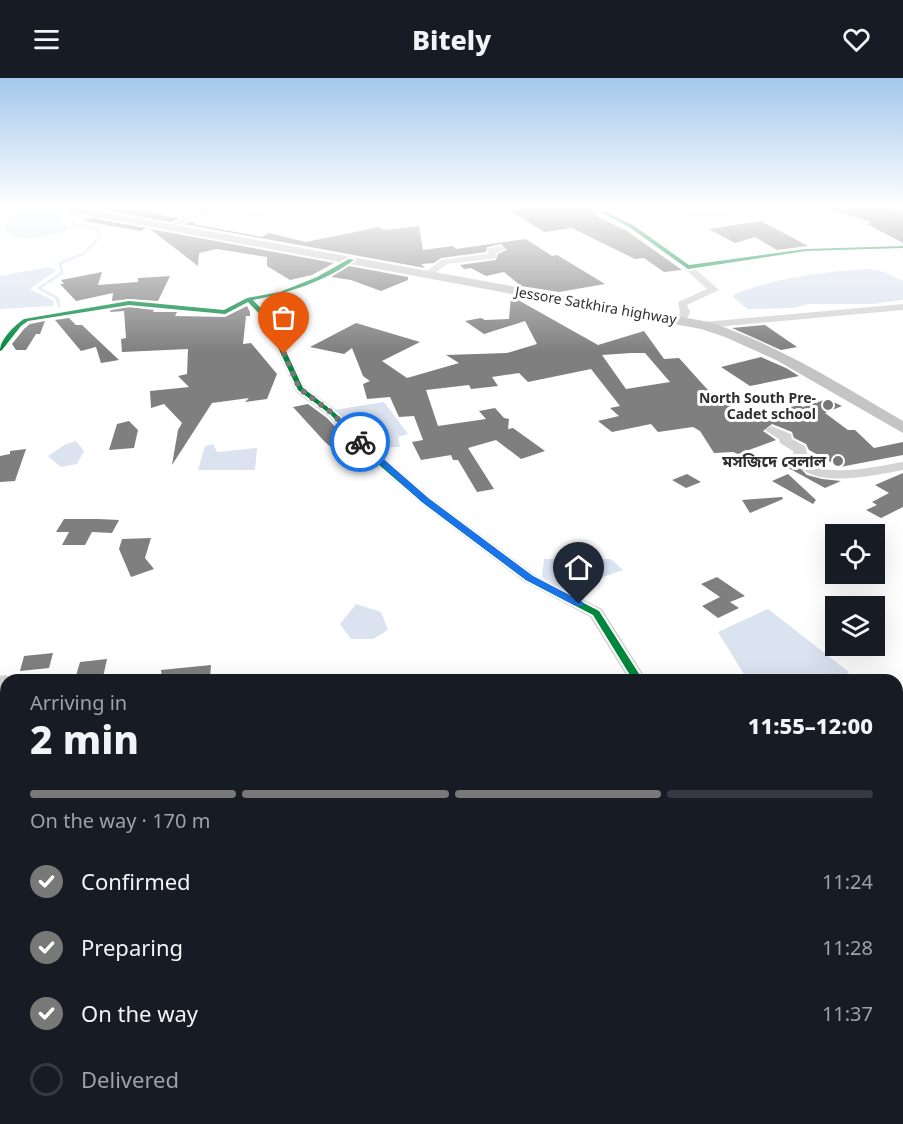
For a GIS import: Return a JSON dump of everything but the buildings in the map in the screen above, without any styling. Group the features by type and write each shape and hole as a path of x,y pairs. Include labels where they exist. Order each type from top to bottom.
{"highway":[{"name":"Jessore Satkhira highway","path":"323,255 704,325 730,333 772,351 903,428"}],"street":[{"path":"427,274 444,262 493,255"},
{"path":"671,255 714,290 690,298 682,304 685,312 681,321"},
{"path":"688,267 773,255"},
{"path":"0,349 26,320 129,303 225,312 249,300 280,293 320,278 351,260"},
{"path":"249,300 267,319 300,389 332,413 373,455 425,500 529,578 596,613 634,674"},
{"path":"704,325 759,318 844,314 903,307"},
{"path":"771,430 786,437 785,440 800,450 801,459 807,468 822,473 875,471 903,466"}],"shaded area":[{"path":"48,267 57,270 30,289 54,301 53,306 0,309 0,276"},
{"path":"870,269 884,272 903,281 903,300 873,304 809,304 794,308 748,309 733,295 800,276"},
{"path":"384,402 408,434 398,437 400,447 370,448 334,410"},
{"path":"76,441 84,451 77,464 61,467 48,456 66,444"},
{"path":"213,444 217,452 257,448 255,470 198,470 205,446"},
{"path":"544,559 611,559 623,570 563,591 542,577"},
{"path":"356,604 381,612 388,630 373,639 351,639 340,624"},
{"path":"768,609 825,653 825,656 828,656 849,672 847,674 744,674 718,632"}],"waterway":[{"path":"59,306 57,298 39,288 62,273 60,263 81,255"}],"cycle path":[{"path":"671,255 688,267 773,255"},
{"path":"0,349 19,325 26,320 129,303 225,312 249,299 281,293 319,278 351,260"},
{"path":"249,299 268,319 300,389 332,413 373,455 425,500 529,578 596,613 634,674"}],"way so far":[{"path":"284,354 300,389 332,413 360,442"}],"place":[{"name":"North South Pre- Cadet school","path":"828,405"},
{"name":"মসজিদে বেলাল","path":"838,461"}],"route":[{"path":"360,442 425,500 476,536 529,578 579,604"}]}
